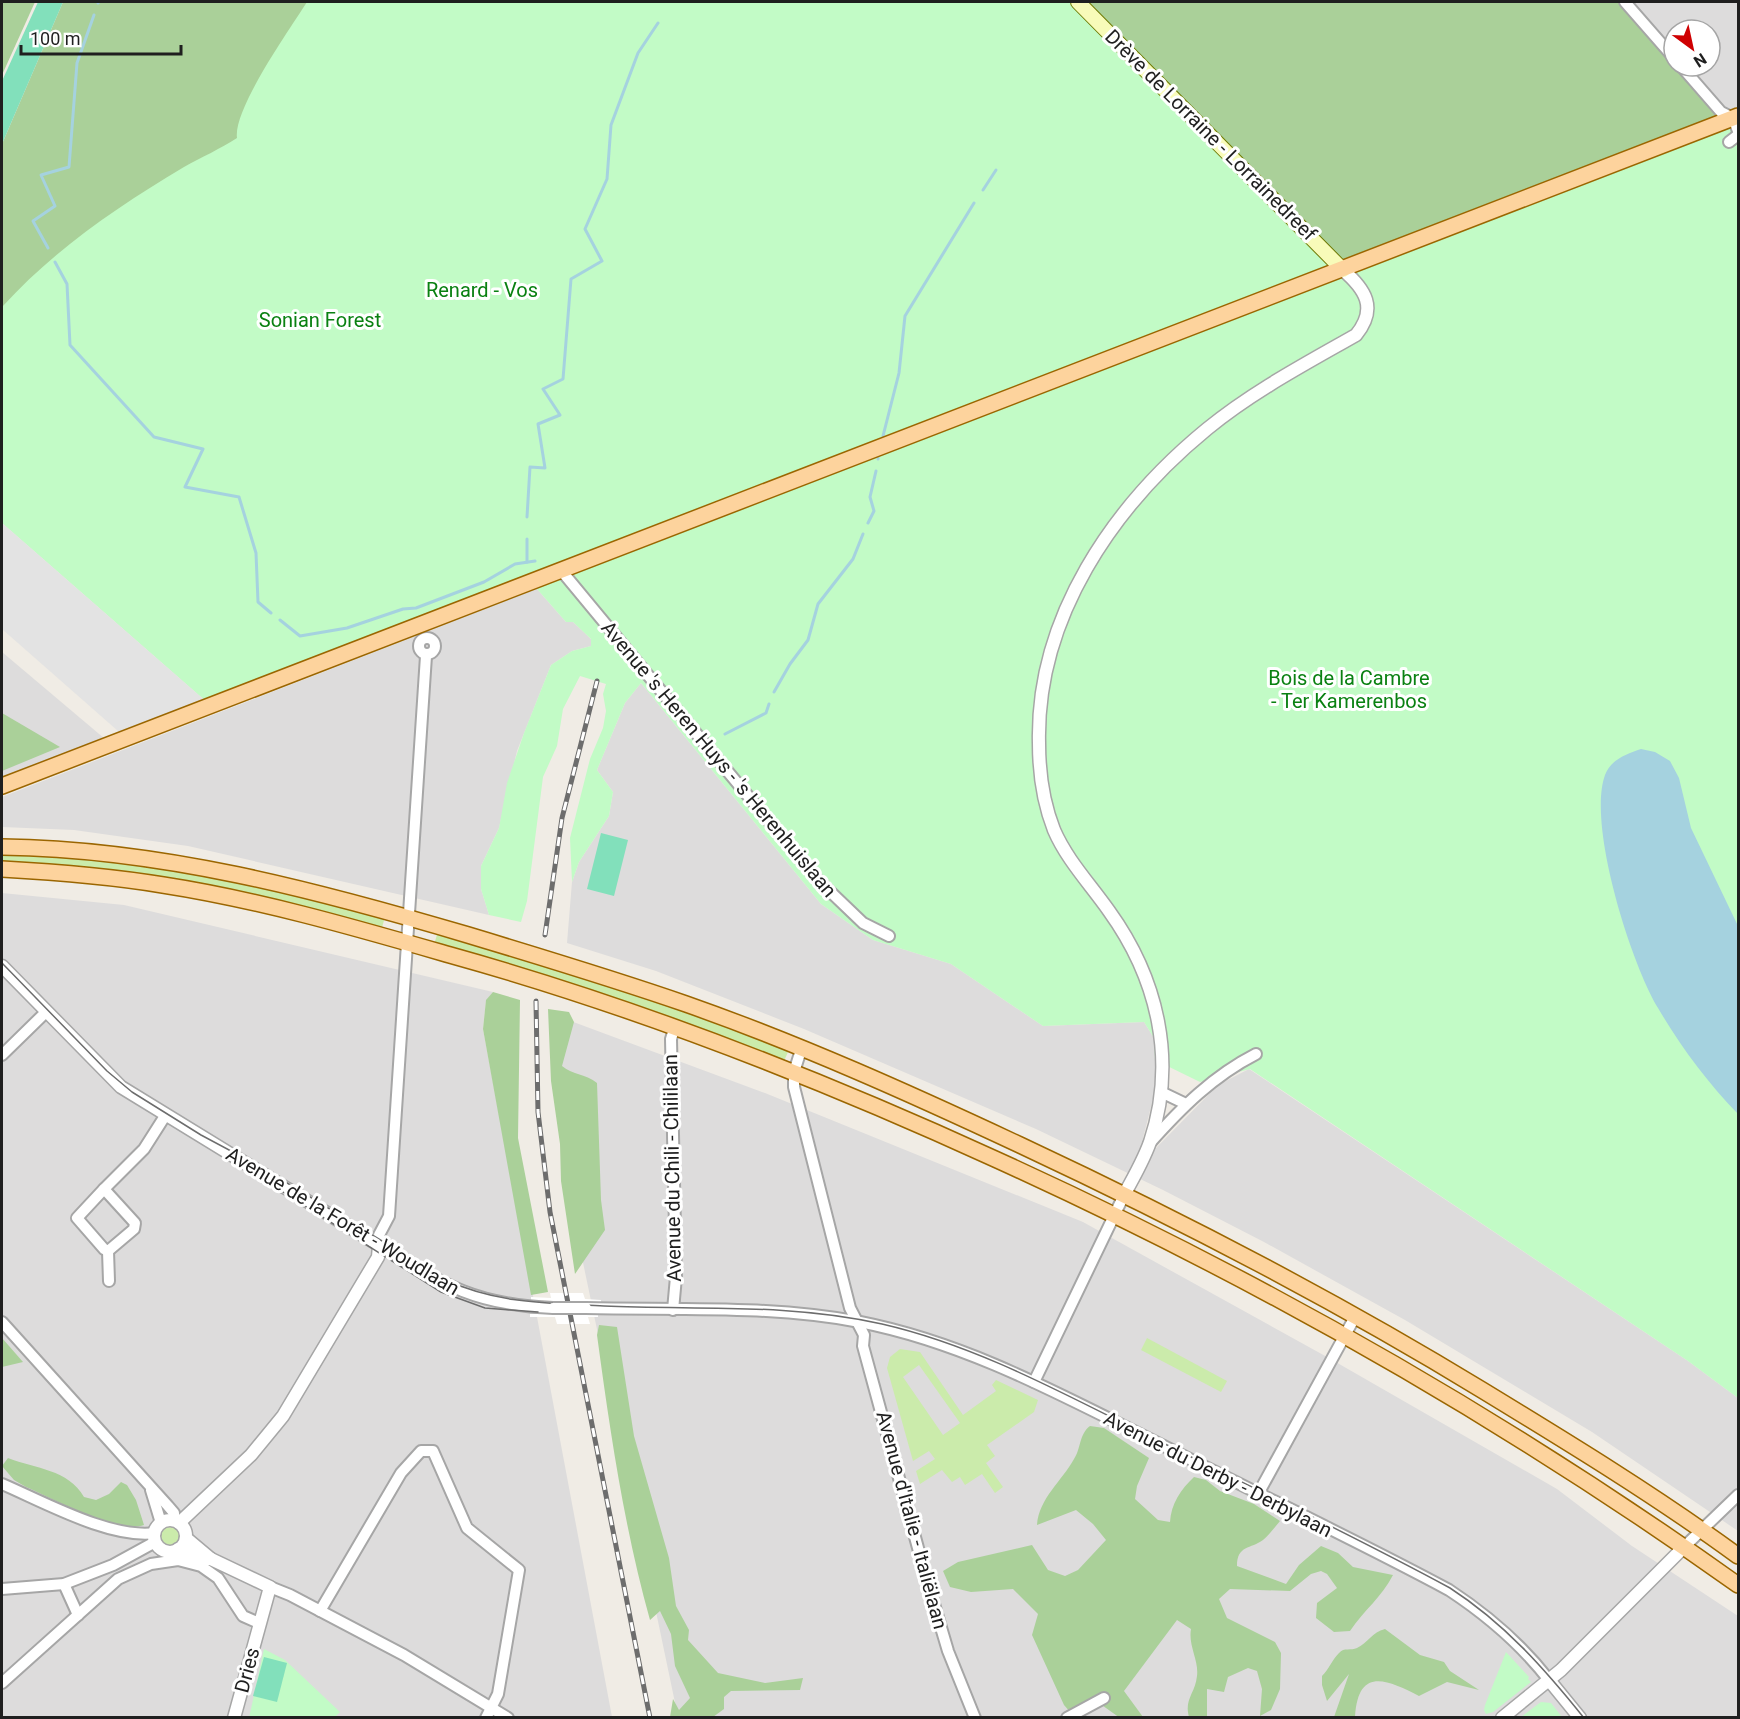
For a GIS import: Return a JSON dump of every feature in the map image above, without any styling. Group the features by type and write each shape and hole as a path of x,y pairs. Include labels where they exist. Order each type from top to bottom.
{"main road":[{"name":"Drève de Lorraine - Lorrainedreef","path":"1078,2 1342,270"},
{"path":"2,786 560,569 1737,118"},
{"path":"2,847 37,848 159,860 303,890 408,918 607,978 691,1006 801,1050 955,1114 1125,1193 1356,1315 1510,1407 1702,1530 1738,1556"},
{"path":"2,870 107,876 167,885 285,911 561,987 675,1026 794,1072 948,1137 1115,1215 1344,1335 1509,1433 1738,1585"}],"street":[{"path":"1624,2 1662,45"},
{"path":"1691,78 1721,112 1737,118"},
{"path":"1034,1382 1149,1144 1161,1092 1164,1059 1162,1036 1153,994 1134,949 1110,911 1077,870 1051,820 1041,772 1038,727 1042,682 1069,600 1097,549 1125,511 1160,471 1207,429 1240,404 1356,335 1367,317 1364,291 1342,270"},
{"name":"Avenue 's Heren Huys - 's Herenhuislaan","path":"560,569 816,878 862,923 889,936"},
{"path":"2,1589 64,1584 113,1564 176,1522 251,1455 283,1416 378,1257 379,1235 388,1216 426,656"},
{"name":"Avenue de la Forêt - Woudlaan","path":"2,966 112,1080 165,1116 284,1185 440,1282 467,1294 501,1303 553,1308 780,1312 857,1322"},
{"path":"2,1055 46,1012"},
{"name":"Avenue du Chili - Chililaan","path":"673,1310 676,1277 671,1039 675,1026"},
{"path":"794,1072 801,1050"},
{"path":"1149,1144 1186,1104 1234,1065 1256,1054"},
{"name":"Avenue d'Italie - Italiëlaan","path":"794,1072 794,1087 850,1308 864,1335 863,1346 948,1651 975,1718"},
{"path":"1161,1092 1186,1104"},
{"path":"108,1251 104,1250 77,1218 144,1149 165,1116"},
{"path":"104,1189 135,1223 134,1229 108,1251"},
{"path":"108,1251 109,1281"},
{"path":"1258,1494 1356,1315"},
{"path":"2,1322 174,1513 176,1522 185,1532 186,1538 212,1559 404,1655 488,1712 508,1718"},
{"name":"Avenue du Derby - Derbylaan","path":"857,1322 947,1345 1034,1382 1449,1590 1487,1617 1515,1642 1549,1680"},
{"path":"320,1611 401,1473 421,1451 433,1451 467,1528 519,1570 500,1685 488,1712"},
{"path":"2,1484 104,1527 140,1535 157,1533"},
{"path":"151,1490 157,1533 165,1551 178,1549 201,1558 212,1559"},
{"path":"1502,1718 1549,1680 1738,1495"},
{"path":"178,1549 186,1538"},
{"name":"Dries","path":"78,1615 118,1579 151,1564 184,1561 208,1570 218,1578 243,1616 258,1623"},
{"path":"2,1683 78,1615 64,1584"},
{"name":"Dries","path":"234,1718 258,1623 270,1587"},
{"path":"1549,1680 1580,1718"},
{"path":"1067,1718 1104,1698"}],"shaded area":[{"path":"1622,2 1738,2 1738,107 1718,112 1688,78 1722,78 1722,18 1662,18 1662,48"},
{"path":"2,523 209,704 126,738 2,629"},
{"path":"537,589 566,622 573,622 591,639 591,646 572,651 551,665 517,751 499,828 481,866 481,889 489,915 188,846 74,830 2,827 2,797"},
{"path":"2,652 105,739 2,780"},
{"path":"641,683 821,904 873,940 951,964 1043,1026 1144,1022 1154,1038 1155,1091 1143,1138 1156,1148 1218,1085 1249,1069 1688,1361 1738,1398 1738,1531 1592,1432 1405,1320 1264,1242 1163,1190 1036,1129 804,1029 656,971 567,943 572,882 579,862 609,816 613,792 597,770 625,703"},
{"path":"2,893 124,905 493,992 486,1001 483,1029 612,1717 2,1717"},
{"path":"568,1020 765,1093 1083,1222 1327,1357 1557,1489 1632,1546 1738,1616 1738,1717 678,1717 576,1229 555,1065"}],"green space":[{"path":"2,2 35,2 2,75"},
{"path":"38,2 63,2 2,144 2,81"},
{"name":"Renard - Vos","path":"63,2 1622,2 1662,48 1662,78 1688,78 1724,122 1134,354 2,523 2,144"},
{"path":"307,2 1073,2 1338,268 1724,122 1738,135 1738,1398 1688,1361 1250,1069 1200,1082 1155,1060 1154,1038 1144,1022 1043,1026 951,964 873,940 821,904 641,683 625,703 597,770 613,792 609,816 579,862 572,882 570,838 590,759 603,728 606,711 603,694 606,684 580,676 563,709 557,746 543,777 527,901 521,922 489,915 481,889 481,866 499,828 507,783 524,733 551,665 572,651 591,646 591,639 573,622 566,622 530,581 209,704 2,523 2,307 43,266 88,230 159,182 237,138 238,125 253,89"},
{"path":"2,713 60,747 2,771"},
{"path":"601,833 628,840 614,896 587,889"},
{"path":"2,852 132,861 251,884 385,917 381,931 312,913 2,865"},
{"path":"438,931 639,993 787,1049 788,1052 784,1061 434,945"},
{"path":"493,992 520,1000 518,1138 548,1292 531,1295 483,1029 486,1000"},
{"path":"548,1009 569,1012 574,1022 562,1066 597,1083 601,1200 605,1230 575,1274 561,1181 560,1144 551,1081"},
{"path":"599,1325 617,1327 634,1436 669,1558 676,1606 689,1630 688,1640 718,1673 765,1683 803,1678 800,1690 731,1691 724,1697 724,1709 713,1717 670,1717 673,1699 679,1710 690,1698 675,1666 671,1634 660,1611 650,1620 641,1585 625,1514 613,1443 597,1335"},
{"path":"2,1338 23,1362 2,1367"},
{"path":"1147,1338 1227,1381 1221,1392 1141,1350"},
{"path":"900,1349 920,1352 963,1415 996,1391 992,1385 996,1380 1038,1400 1034,1412 987,1445 995,1456 986,1463 1003,1487 995,1493 982,1474 965,1485 960,1477 952,1482 942,1470 920,1484 916,1471 935,1459 929,1451 913,1461 887,1368 890,1357","holes":["919,1365 960,1423 943,1435 903,1377"]},
{"path":"1090,1426 1104,1428 1149,1458 1137,1486 1135,1499 1158,1520 1170,1522 1172,1509 1178,1497 1194,1477 1206,1480 1220,1491 1254,1504 1280,1521 1263,1540 1239,1554 1237,1566 1286,1584 1299,1565 1321,1546 1338,1553 1353,1567 1393,1575 1384,1590 1350,1631 1334,1632 1316,1618 1317,1603 1337,1588 1327,1574 1321,1571 1311,1574 1290,1591 1230,1589 1219,1599 1227,1618 1275,1642 1281,1653 1280,1689 1271,1710 1260,1716 1262,1689 1257,1671 1248,1668 1228,1677 1224,1692 1207,1689 1207,1717 1189,1717 1188,1706 1196,1682 1197,1670 1190,1635 1191,1629 1177,1620 1124,1691 1143,1717 1120,1718 1099,1703 1071,1713 1064,1705 1032,1635 1038,1614 1013,1589 971,1592 950,1587 943,1571 958,1562 1032,1545 1048,1570 1065,1576 1078,1570 1106,1540 1093,1524 1076,1510 1037,1525 1046,1498 1074,1459 1082,1437"},
{"path":"8,1458 60,1475 77,1488 84,1497 96,1500 109,1494 121,1482 127,1485 136,1500 144,1525 133,1527 102,1520 26,1487 14,1480 2,1466"},
{"path":"166,1527 174,1527 180,1533 180,1541 174,1547 166,1547 160,1541 160,1533"},
{"path":"1385,1629 1420,1655 1444,1662 1450,1671 1479,1690 1447,1682 1419,1696 1396,1685 1376,1681 1368,1684 1362,1690 1357,1701 1355,1717 1334,1717 1349,1674 1327,1701 1322,1676 1341,1651 1357,1648"},
{"path":"264,1649 285,1660 340,1712 335,1717 249,1718"},
{"path":"1506,1652 1531,1682 1493,1712 1486,1714 1485,1705"},
{"path":"264,1657 287,1663 277,1702 253,1696"},
{"path":"1541,1702 1551,1703 1562,1717 1521,1717"}],"water":[{"path":"1641,749 1655,752 1670,761 1679,778 1691,828 1738,926 1738,1114 1695,1064 1658,1008 1636,960 1615,893 1602,826 1601,798 1605,775 1615,761"}],"pier":[{"path":"550,1293 583,1293 585,1299 601,1300 601,1303 585,1303 588,1314 598,1314 598,1317 588,1317 590,1324 557,1324 555,1317 530,1317 530,1314 554,1314 552,1301 531,1300 531,1297 551,1298"}],"waterway":[{"path":"48,248 33,221 55,206 41,175 69,167 77,63 94,15"},
{"path":"527,517 530,467 545,468 538,424 560,415 543,389 563,379 571,279 602,261 585,229 607,179 611,125 638,53 658,23"},
{"path":"983,190 996,170"},
{"path":"883,436 899,373 905,316 974,203"},
{"path":"55,262 67,284 70,345 154,437 203,449 185,487 239,497 256,553 258,602 271,613"},
{"path":"868,523 874,511 870,497 876,471"},
{"path":"774,692 790,664 808,640 818,604 853,559 863,534"},
{"path":"527,539 527,562"},
{"path":"280,620 300,636 347,628 403,609 416,608 484,582 515,564 535,561"},
{"path":"725,734 766,713 769,704"}],"tram line":[{"path":"2,963 107,1071 132,1092 201,1135 261,1167 446,1280 485,1294 543,1303 778,1310 848,1317 919,1334 955,1346 1026,1375 1343,1532 1450,1588 1506,1631 1584,1718"},
{"path":"226,1156 441,1292 485,1308 538,1312"}],"railway":[{"path":"545,935 562,818 597,681"},
{"path":"536,1001 538,1112 550,1212 650,1718"}],"park label":[{"name":"Sonian Forest","path":"320,320"},
{"name":"Bois de la Cambre - Ter Kamerenbos","path":"1349,690"}]}
